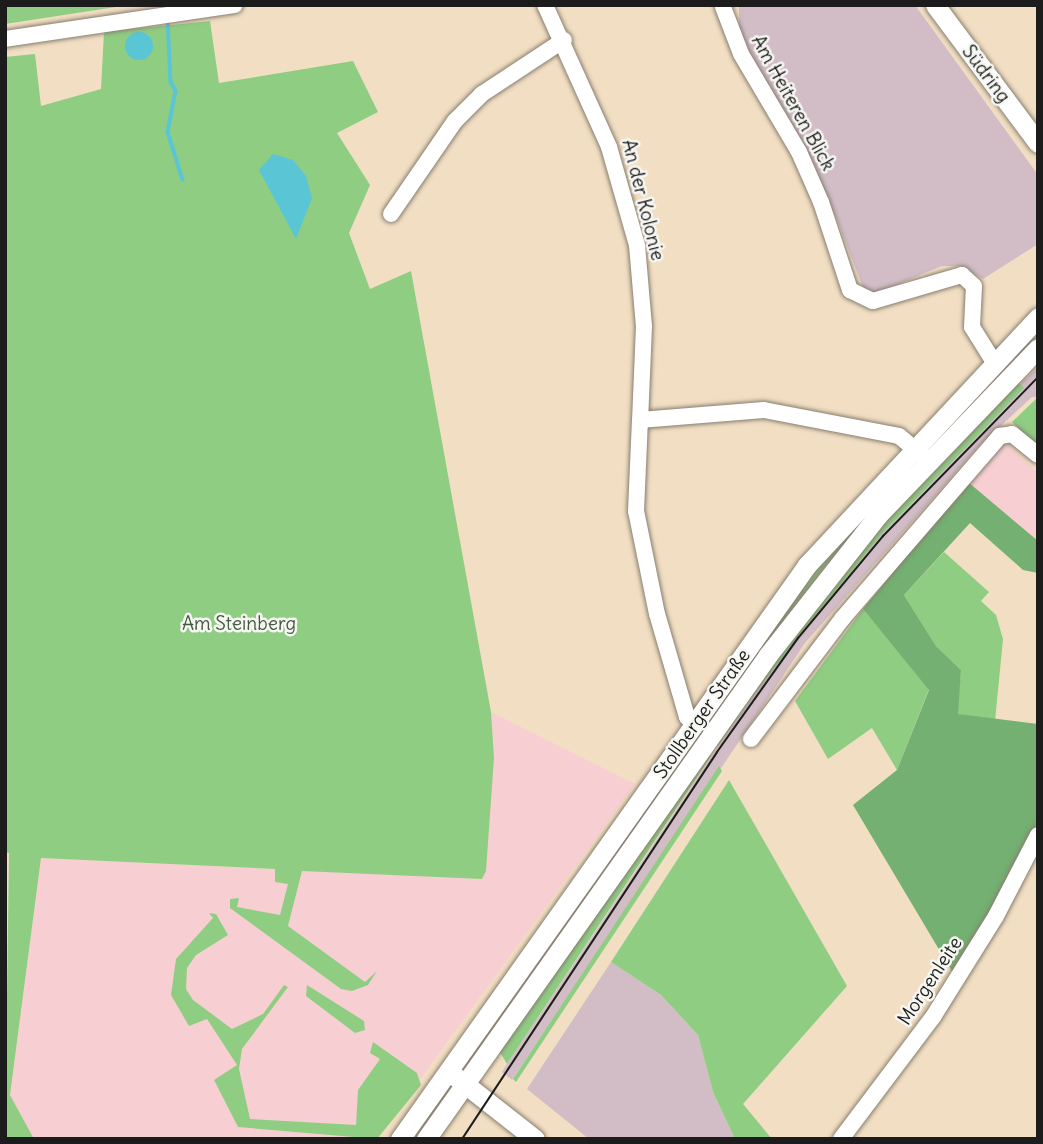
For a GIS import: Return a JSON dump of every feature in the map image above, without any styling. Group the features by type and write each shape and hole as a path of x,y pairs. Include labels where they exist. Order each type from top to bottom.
{"main road":[{"name":"Südring","path":"935,5 1038,143"},
{"name":"Stollberger Straße","path":"426,1139 457,1079 694,725 807,565 993,361 1038,317"},
{"name":"Stollberger Straße","path":"400,1139 457,1079 731,705 878,515 1038,348"},
{"path":"457,1079 535,1139"}],"street":[{"path":"5,39 235,5"},
{"name":"An der Kolonie","path":"545,5 564,40 609,147 637,245 644,326 636,511 657,614 687,717 694,725"},
{"name":"Am Heiteren Blick","path":"723,7 741,54 799,152 821,202 850,290 873,301 962,275 974,286 972,327 993,361"},
{"path":"391,214 455,121 473,103 564,40"},
{"path":"640,420 764,410 899,436 914,446 928,461"},
{"path":"751,739 842,619 1000,436 1012,434 1038,455"},
{"name":"Morgenleite","path":"841,1139 933,1017 991,925 1038,835"}],"shaded area":[{"path":"739,5 915,5 1038,175 1038,244 983,279 962,266 942,266 874,294 864,290 836,217 739,36"},
{"path":"1038,367 1038,397 1032,397 977,448 805,643 512,1080 502,1072 507,1064 754,694 882,534 1023,388 1020,384"},
{"path":"1003,441 1038,473 1037,543 968,482"},
{"path":"491,712 635,784 377,1139 34,1139 10,1095 41,858 482,879 494,758"},
{"path":"611,962 661,995 698,1035 713,1092 735,1139 589,1139 527,1089"}],"green space":[{"path":"5,5 129,5 5,24"},
{"name":"Am Steinberg","path":"210,21 219,83 353,61 378,112 337,133 370,185 349,233 370,289 411,271 491,712 494,758 486,871 482,879 302,871 288,926 365,982 377,971 368,985 352,991 341,989 230,908 230,899 239,898 237,907 280,915 288,884 275,882 275,869 41,858 10,1095 34,1139 5,1139 9,853 5,852 5,57 35,54 41,106 101,89 104,32"},
{"path":"1015,379 1024,388 882,534 754,694 718,746 714,742 738,705 893,508"},
{"path":"1038,397 1038,441 1035,444 1012,422"},
{"path":"912,456 699,738 694,735 796,589"},
{"path":"968,482 1038,541 1038,573 1023,570 970,523 904,595 936,646 961,670 958,714 1038,724 1038,829 956,978 853,805 897,770 929,690 863,609"},
{"path":"944,552 989,592 981,601 996,615 1003,639 995,721 957,714 961,670 936,646 904,595"},
{"path":"863,609 929,689 897,770 872,728 828,759 795,701"},
{"path":"705,752 711,756 507,1064 498,1049"},
{"path":"719,766 722,771 516,1082 513,1079"},
{"path":"729,780 847,986 743,1104 772,1139 735,1139 713,1092 698,1035 661,995 611,962"},
{"path":"209,913 216,914 228,935 196,955 187,968 186,989 193,1000 232,1029 263,1014 284,985 288,987 242,1049 239,1069 250,1119 356,1125 358,1090 380,1059 370,1053 373,1042 417,1073 421,1085 377,1139 238,1127 214,1080 237,1065 207,1019 189,1026 171,995 176,959 213,918"},
{"path":"307,985 364,1021 365,1030 355,1033 306,996"}],"water":[{"path":"139,32 149,36 153,46 149,56 139,60 129,56 125,46 129,36"},
{"path":"273,154 293,160 306,176 312,198 296,239 259,170"}],"waterway":[{"path":"168,19 171,82 176,91 168,132 183,180"}],"tram line":[{"path":"462,1139 717,752 798,638 883,536 1038,377"}]}
